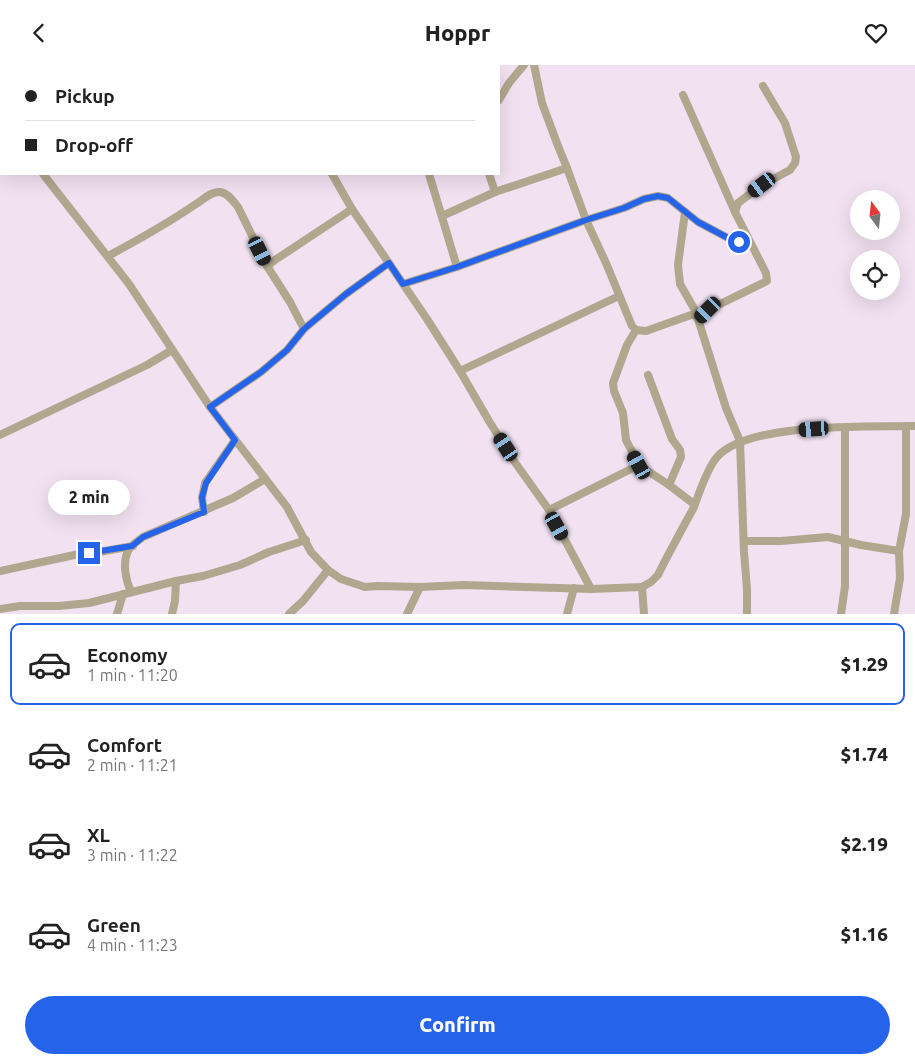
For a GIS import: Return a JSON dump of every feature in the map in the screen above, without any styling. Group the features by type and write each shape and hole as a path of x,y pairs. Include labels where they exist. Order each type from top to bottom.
{"street":[{"path":"500,98 509,83 524,65"},
{"path":"534,65 542,103 558,146 586,220 632,326 636,330 646,331 691,315 700,319"},
{"path":"500,81 509,83"},
{"path":"735,212 738,203 762,185 790,170 796,163 796,157 785,123 764,86"},
{"path":"684,95 735,212 766,273 767,281 708,310 698,319 726,408 740,441 747,614"},
{"path":"442,216 496,192 567,168"},
{"path":"44,175 128,284 210,407 287,507 312,551 328,570 341,579 365,587 464,585 592,589 642,587 658,575 713,462 720,454 740,441 768,434 798,430 915,426"},
{"path":"333,175 352,209 460,371 514,461 549,510 592,589"},
{"path":"430,175 457,267"},
{"path":"489,175 496,192"},
{"path":"108,257 174,219 211,194 224,193 238,207 267,266 290,302 304,329"},
{"path":"403,284 457,267 624,208 644,199 658,196 668,198 698,222 728,238 751,245"},
{"path":"267,266 352,209"},
{"path":"685,212 678,265 680,284 700,319"},
{"path":"210,407 268,366 287,350 304,329 346,294 389,263"},
{"path":"460,371 619,296"},
{"path":"636,330 627,345 612,383 623,413 626,440 639,465 694,504"},
{"path":"0,435 147,365 172,350"},
{"path":"648,375 672,439 680,450 681,457 669,485"},
{"path":"894,614 900,578 898,551 906,515 906,426"},
{"path":"841,614 845,586 846,541 845,427"},
{"path":"204,512 202,497 206,483 235,440"},
{"path":"549,510 639,465"},
{"path":"118,614 127,593 125,560 132,546 143,537 234,499 265,479"},
{"path":"906,515 915,514"},
{"path":"744,541 781,541 828,537 898,551"},
{"path":"0,609 88,603 203,576 306,541"},
{"path":"0,571 79,554 132,546"},
{"path":"289,614 303,601 328,570"},
{"path":"172,614 176,581"},
{"path":"407,614 420,587"},
{"path":"642,587 644,614"},
{"path":"567,614 574,588"},
{"path":"56,614 59,606"}],"route":[{"path":"89,553 132,546 143,537 204,512 202,497 206,483 235,440 210,407 261,372 287,350 304,329 346,294 389,263 403,284 457,267 624,208 644,199 658,196 668,198 698,222 739,242"}]}
